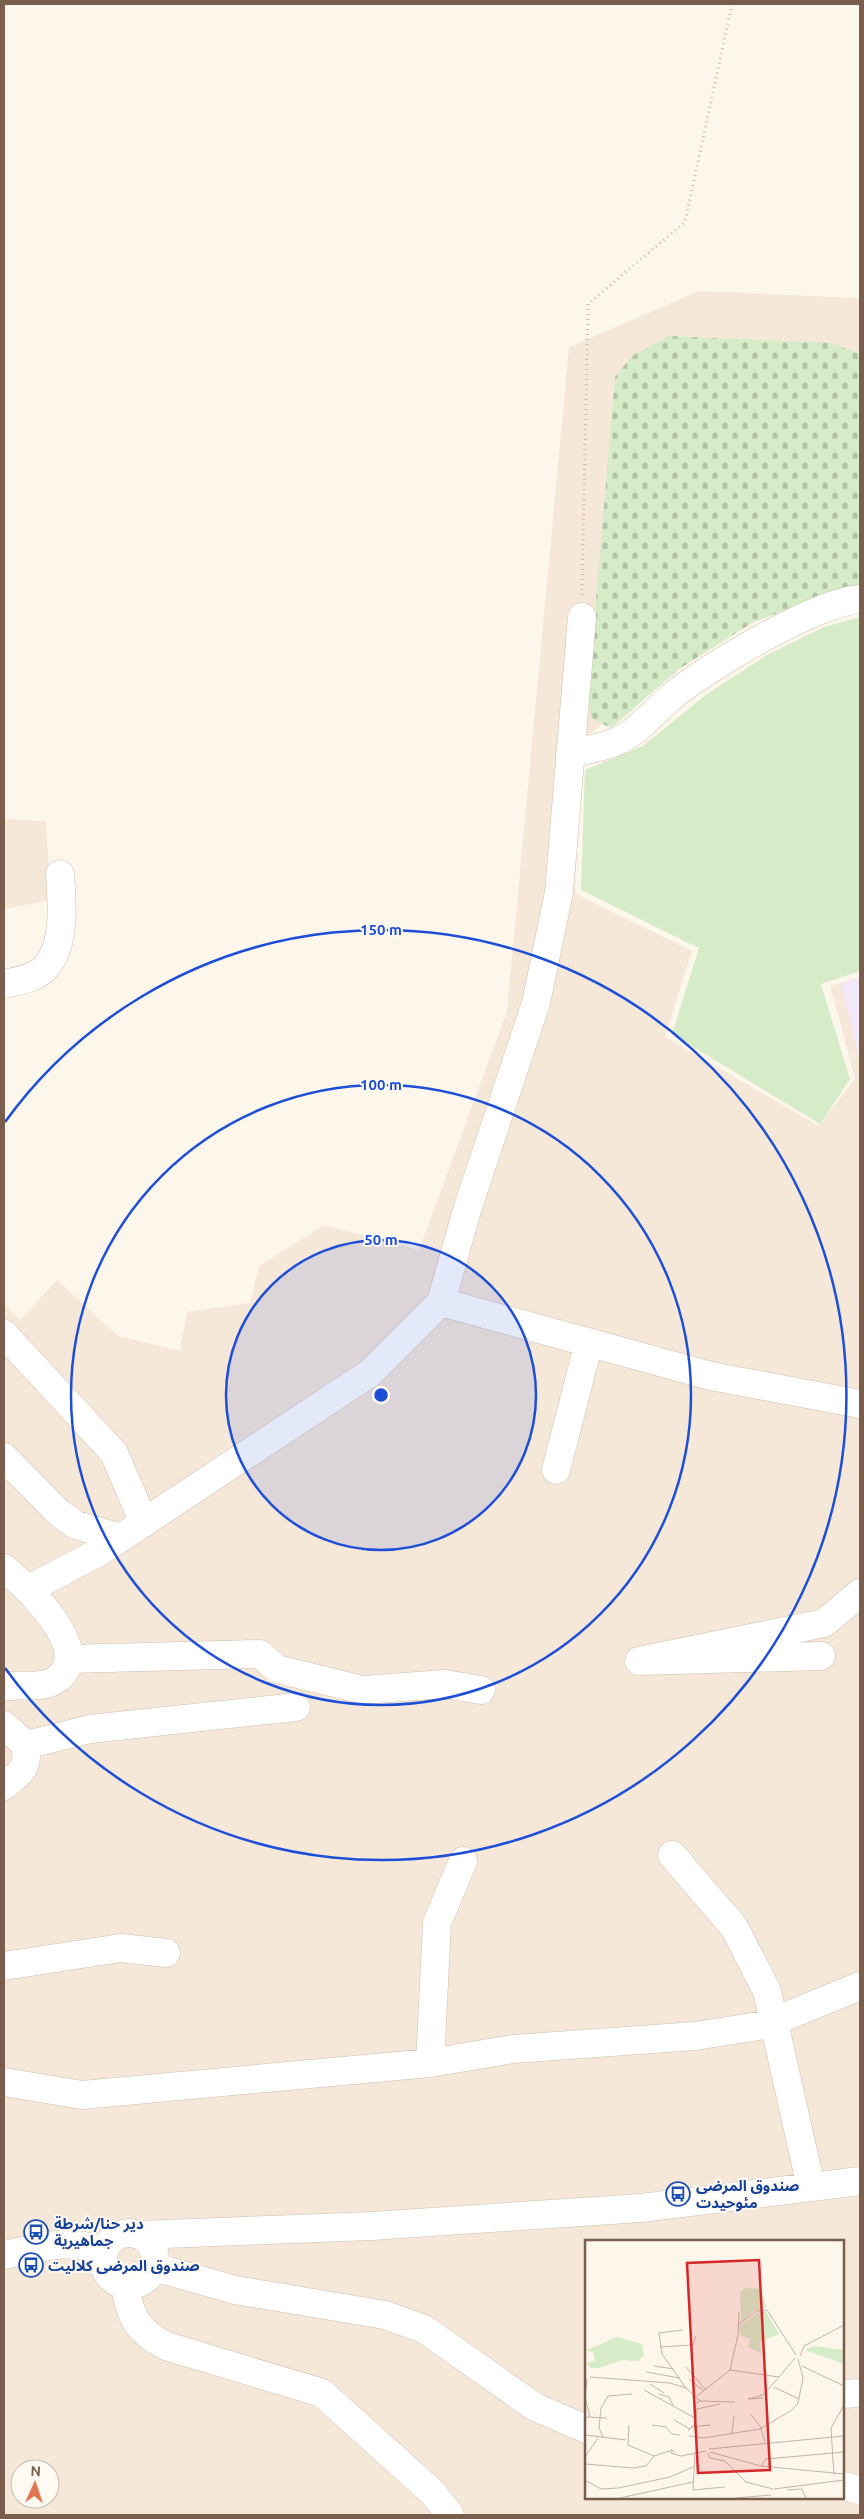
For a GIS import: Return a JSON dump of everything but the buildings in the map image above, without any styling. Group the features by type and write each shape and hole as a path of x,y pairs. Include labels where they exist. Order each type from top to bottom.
{"street":[{"path":"570,754 614,743 633,732 672,696 729,658 801,619 848,600 860,599"},
{"path":"29,1589 100,1552 370,1373 441,1302 468,1207 536,1003 558,892 582,617"},
{"path":"4,984 36,974 46,968 54,954 63,917 60,874"},
{"path":"441,1302 711,1376 860,1404"},
{"path":"4,1334 114,1453 144,1523"},
{"path":"556,1470 589,1342"},
{"path":"4,1457 58,1513 76,1525 121,1538"},
{"path":"4,1568 29,1589 66,1640 70,1650 69,1659 64,1671 56,1679 43,1684 4,1687"},
{"path":"821,1656 639,1662 824,1623 860,1592"},
{"path":"69,1659 260,1654 277,1669 364,1690 444,1684 481,1690"},
{"path":"26,1745 90,1729 296,1707"},
{"path":"4,1725 26,1745 27,1760 24,1769 4,1786"},
{"path":"672,1855 734,1926 767,1991 811,2187"},
{"path":"430,2063 438,1923 463,1861"},
{"path":"4,1966 121,1948 166,1953"},
{"path":"4,2082 82,2095 430,2063 513,2049 695,2036 766,2025 860,1986"},
{"path":"138,2234 149,2242 154,2250 154,2267 143,2281 125,2285 111,2278 103,2263 104,2252 111,2240 125,2233 372,2226 631,2209 860,2181"},
{"path":"4,2255 53,2245 76,2244 92,2247 104,2252"},
{"path":"154,2267 235,2290 385,2315 424,2329 535,2407 585,2429"},
{"path":"125,2285 131,2314 150,2337 166,2346 322,2393 433,2493 450,2515"},
{"path":"844,2394 860,2393"},
{"path":"844,2486 860,2490"}],"path":[{"path":"582,617 588,304 686,222 732,4"}],"shaded area":[{"path":"699,291 860,298 860,571 709,632 581,742 575,893 692,951 665,1037 819,1126 855,1078 830,986 860,977 860,2515 4,2515 4,1302 20,1320 57,1280 118,1336 180,1351 187,1312 250,1303 259,1266 324,1225 419,1250 507,1011 569,347"},
{"path":"4,819 46,821 51,900 4,909"},
{"path":"860,977 860,1061 841,984"}],"green space":[{"path":"669,336 832,343 860,354 860,585 844,587 752,623 679,669 611,728 591,718 588,694 615,377 632,356"},
{"path":"860,617 860,971 821,984 850,1079 820,1124 672,1034 699,948 581,890 585,770 643,746 707,694 769,654 824,627"}],"place":[{"name":"صندوق المرضى مئوحيدت","path":"678,2194"},
{"name":"دير حنا/شرطة جماهيرية","path":"36,2232"},
{"name":"صندوق المرضى كلاليت","path":"31,2265"}]}
